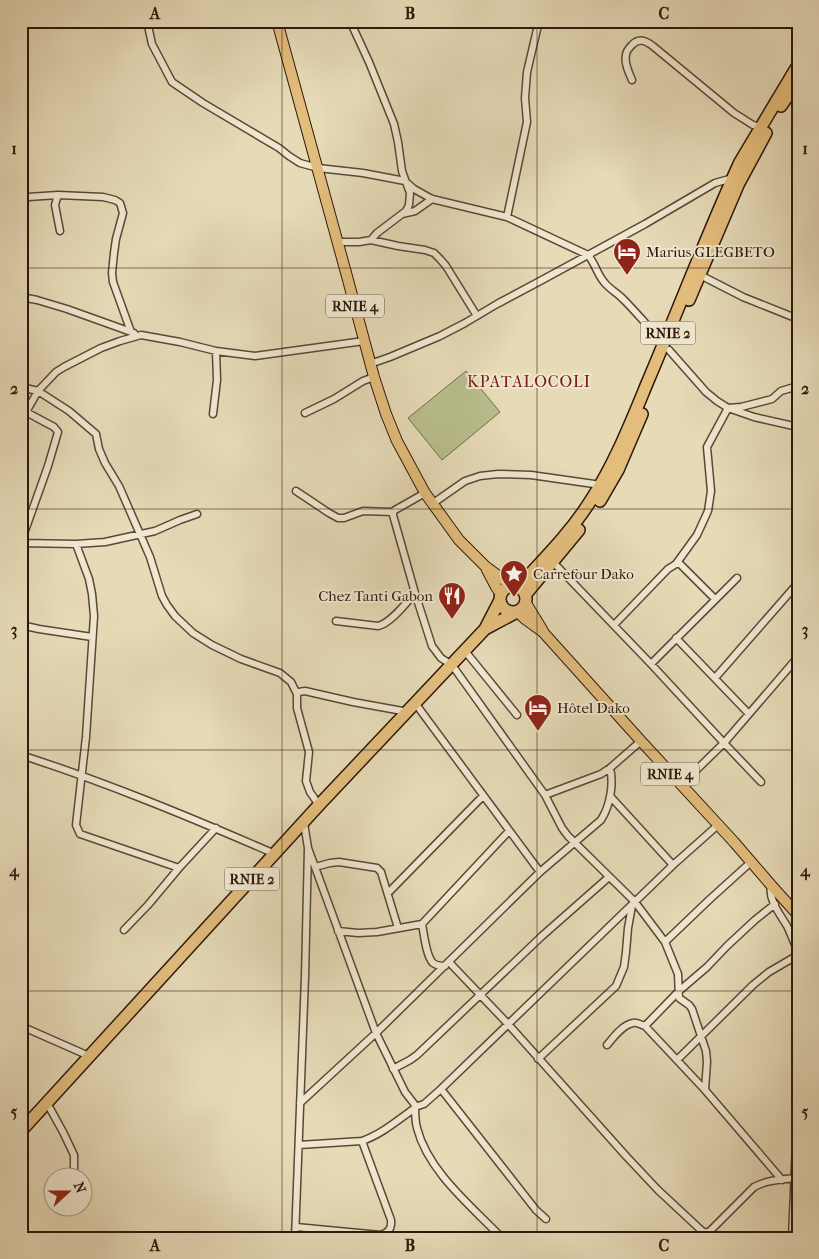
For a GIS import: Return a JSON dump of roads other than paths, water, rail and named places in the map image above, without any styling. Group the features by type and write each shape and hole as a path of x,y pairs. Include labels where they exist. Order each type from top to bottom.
{"highway":[{"name":"RNIE 2","path":"521,592 542,562 590,502 611,466 700,275 736,179 740,162 798,65"},
{"name":"RNIE 2","path":"521,592 553,562 596,507 610,484 625,456 697,261 736,179 798,81"},
{"path":"505,589 521,592 523,609 485,629 505,589"},
{"path":"500,597 504,610 516,612"},
{"name":"RNIE 2","path":"21,1131 319,805 485,629"}],"main road":[{"name":"RNIE 4","path":"277,21 370,364 397,441 425,493 459,540 485,566 521,592 543,632"},
{"name":"RNIE 4","path":"485,566 500,597"},
{"name":"RNIE 4","path":"516,612 543,632 798,915"}],"street":[{"path":"147,21 152,44 170,79 174,84 203,103 279,148 300,163 318,168 363,173 406,182 432,198 507,217 588,255 607,286 623,298 706,392 728,408 754,417 798,427"},
{"path":"507,217 526,130 525,98 527,72 539,21"},
{"path":"352,22 394,124 402,171 410,193 406,212 371,240"},
{"path":"632,80 626,54 635,42 644,41 661,52 734,113 760,128"},
{"path":"370,364 440,336 645,224 715,183 736,179"},
{"path":"21,195 28,197 58,195 103,197 120,203 124,213 116,239 113,260 113,282 131,332"},
{"path":"58,195 55,205 60,231"},
{"path":"402,214 415,211 432,198"},
{"path":"338,242 371,240 434,253 446,266 477,316"},
{"path":"700,275 743,297 798,319"},
{"path":"21,297 67,309 141,336 180,342 216,351 255,356 364,341"},
{"path":"21,422 38,391 56,372 101,348 141,336"},
{"path":"213,414 217,380 216,351"},
{"path":"305,413 374,377"},
{"path":"728,408 741,407 772,399 781,391 798,386"},
{"path":"21,387 38,391 69,411 96,434 99,449 105,463 119,486 150,557 162,596 175,616 193,633 212,645 241,659 280,673 291,682 297,694 297,708 308,752 306,781 310,792 319,805"},
{"path":"614,625 668,569 676,564 697,535 708,511 711,491 707,446 728,408"},
{"path":"26,412 54,427 58,432 21,543 76,544 105,542 155,531 197,514"},
{"path":"432,504 465,481 480,476 498,474 531,476 601,485"},
{"path":"296,491 329,514 338,518 344,518 363,511 393,512 425,493"},
{"path":"393,512 415,593 432,646 441,658 452,664 545,795 568,836 634,904 666,942 678,974 679,998 692,1009 707,1056 705,1090"},
{"path":"76,544 89,579 94,616 86,737 76,826 80,834 179,868"},
{"path":"553,562 761,782"},
{"path":"676,564 680,564 715,599"},
{"path":"651,664 737,578"},
{"path":"715,678 798,583"},
{"path":"336,621 382,626 415,593"},
{"path":"21,624 39,629 92,637"},
{"path":"676,638 750,714"},
{"path":"465,651 517,715"},
{"path":"681,785 724,743 798,657"},
{"path":"297,694 305,691 352,702 412,708 484,796 540,872"},
{"path":"545,795 595,777 610,768 641,741"},
{"path":"21,755 81,775 216,828 275,854"},
{"path":"300,1102 376,1033 540,872 601,820 610,796 612,779 610,768"},
{"path":"388,893 484,796"},
{"path":"610,796 673,865"},
{"path":"295,1238 308,848 304,823"},
{"path":"299,1145 362,1141 379,1134 415,1106 424,1104 673,865 718,825"},
{"path":"124,930 216,828"},
{"path":"338,931 377,932 422,924 509,831"},
{"path":"308,848 376,1033 405,1092 415,1106 417,1129 425,1149 449,1183 500,1236"},
{"path":"315,867 339,862 378,868 381,872 398,928"},
{"path":"666,942 751,862"},
{"path":"393,1069 417,1055 542,936 609,877"},
{"path":"677,1060 753,985 798,953 788,928 774,904 770,894 771,886"},
{"path":"538,1059 616,986 624,967 628,928 634,904"},
{"path":"645,1026 679,991 774,904"},
{"path":"422,924 428,955 432,962 438,966 447,964"},
{"path":"447,964 480,994 646,1177 697,1228 707,1233 710,1232 754,1187 762,1183 794,1178"},
{"path":"607,1045 632,1023 645,1026 705,1090 782,1180"},
{"path":"21,1026 89,1056"},
{"path":"440,1090 536,1210 546,1219"},
{"path":"792,1238 798,1096"},
{"path":"47,1103 74,1156 74,1166"},
{"path":"296,1227 380,1235 389,1231 392,1225 391,1220 362,1141"}],"place":[{"name":"Marius GLEGBETO","path":"627,276"},
{"name":"Carrefour Dako","path":"514,598"},
{"name":"Chez Tanti Gabon","path":"452,620"},
{"name":"Hôtel Dako","path":"538,732"}],"district":[{"name":"KPATALOCOLI","path":"529,381"}]}
